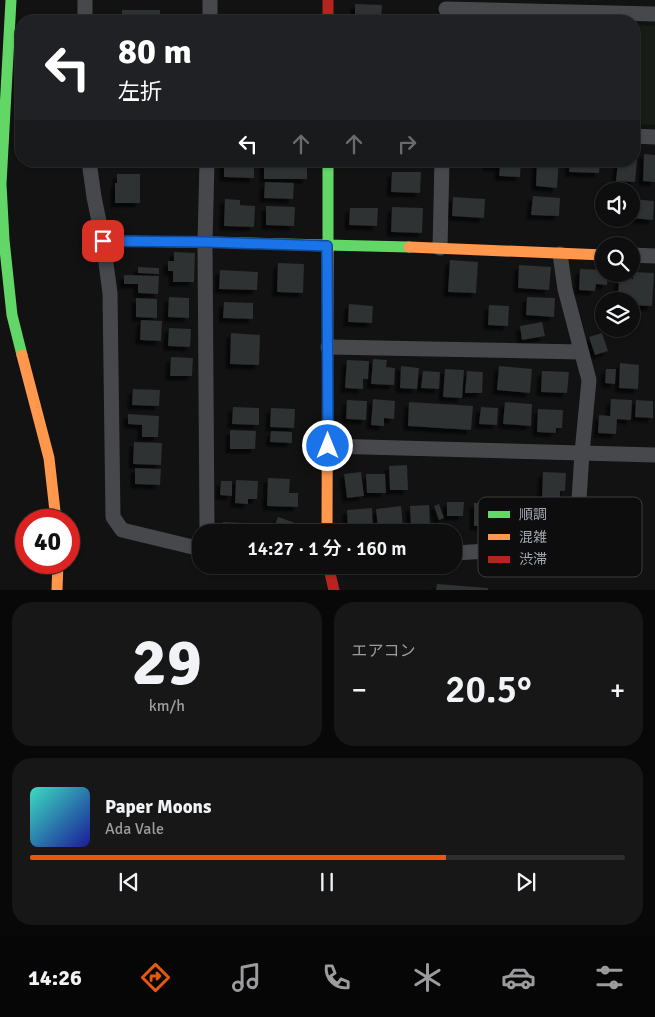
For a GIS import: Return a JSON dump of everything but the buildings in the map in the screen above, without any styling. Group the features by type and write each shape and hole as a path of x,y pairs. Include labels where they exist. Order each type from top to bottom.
{"main road":[{"path":"0,36 4,0"},
{"path":"10,0 1,184 4,240 12,315 49,458 55,509"},
{"path":"328,0 328,15"},
{"path":"327,524 328,167"},
{"path":"103,241 440,248 595,254"},
{"path":"57,590 58,574"},
{"path":"330,574 334,590"}],"street":[{"path":"85,0 85,15"},
{"path":"210,0 210,15"},
{"path":"446,10 655,14"},
{"path":"640,136 655,137"},
{"path":"90,167 110,293 113,517 122,530 192,547"},
{"path":"207,167 207,524"},
{"path":"440,248 442,167"},
{"path":"560,254 565,289 589,380 579,497"},
{"path":"640,255 655,256"},
{"path":"328,347 582,352"},
{"path":"328,446 655,455"},
{"path":"462,553 478,552"}],"shaded area":[{"path":"640,25 655,26 655,125 640,124"}],"traffic: fast":[{"path":"11,0 1,184 4,240 12,315 22,355"},
{"path":"328,167 328,250"},
{"path":"103,241 409,247"}],"traffic: slow":[{"path":"409,247 595,255"},
{"path":"327,524 328,250"},
{"path":"22,355 49,458 55,509"},
{"path":"57,590 58,574"}],"traffic: jam":[{"path":"328,0 328,15"},
{"path":"330,574 334,590"}],"route":[{"path":"103,241 327,246 328,446"}]}
